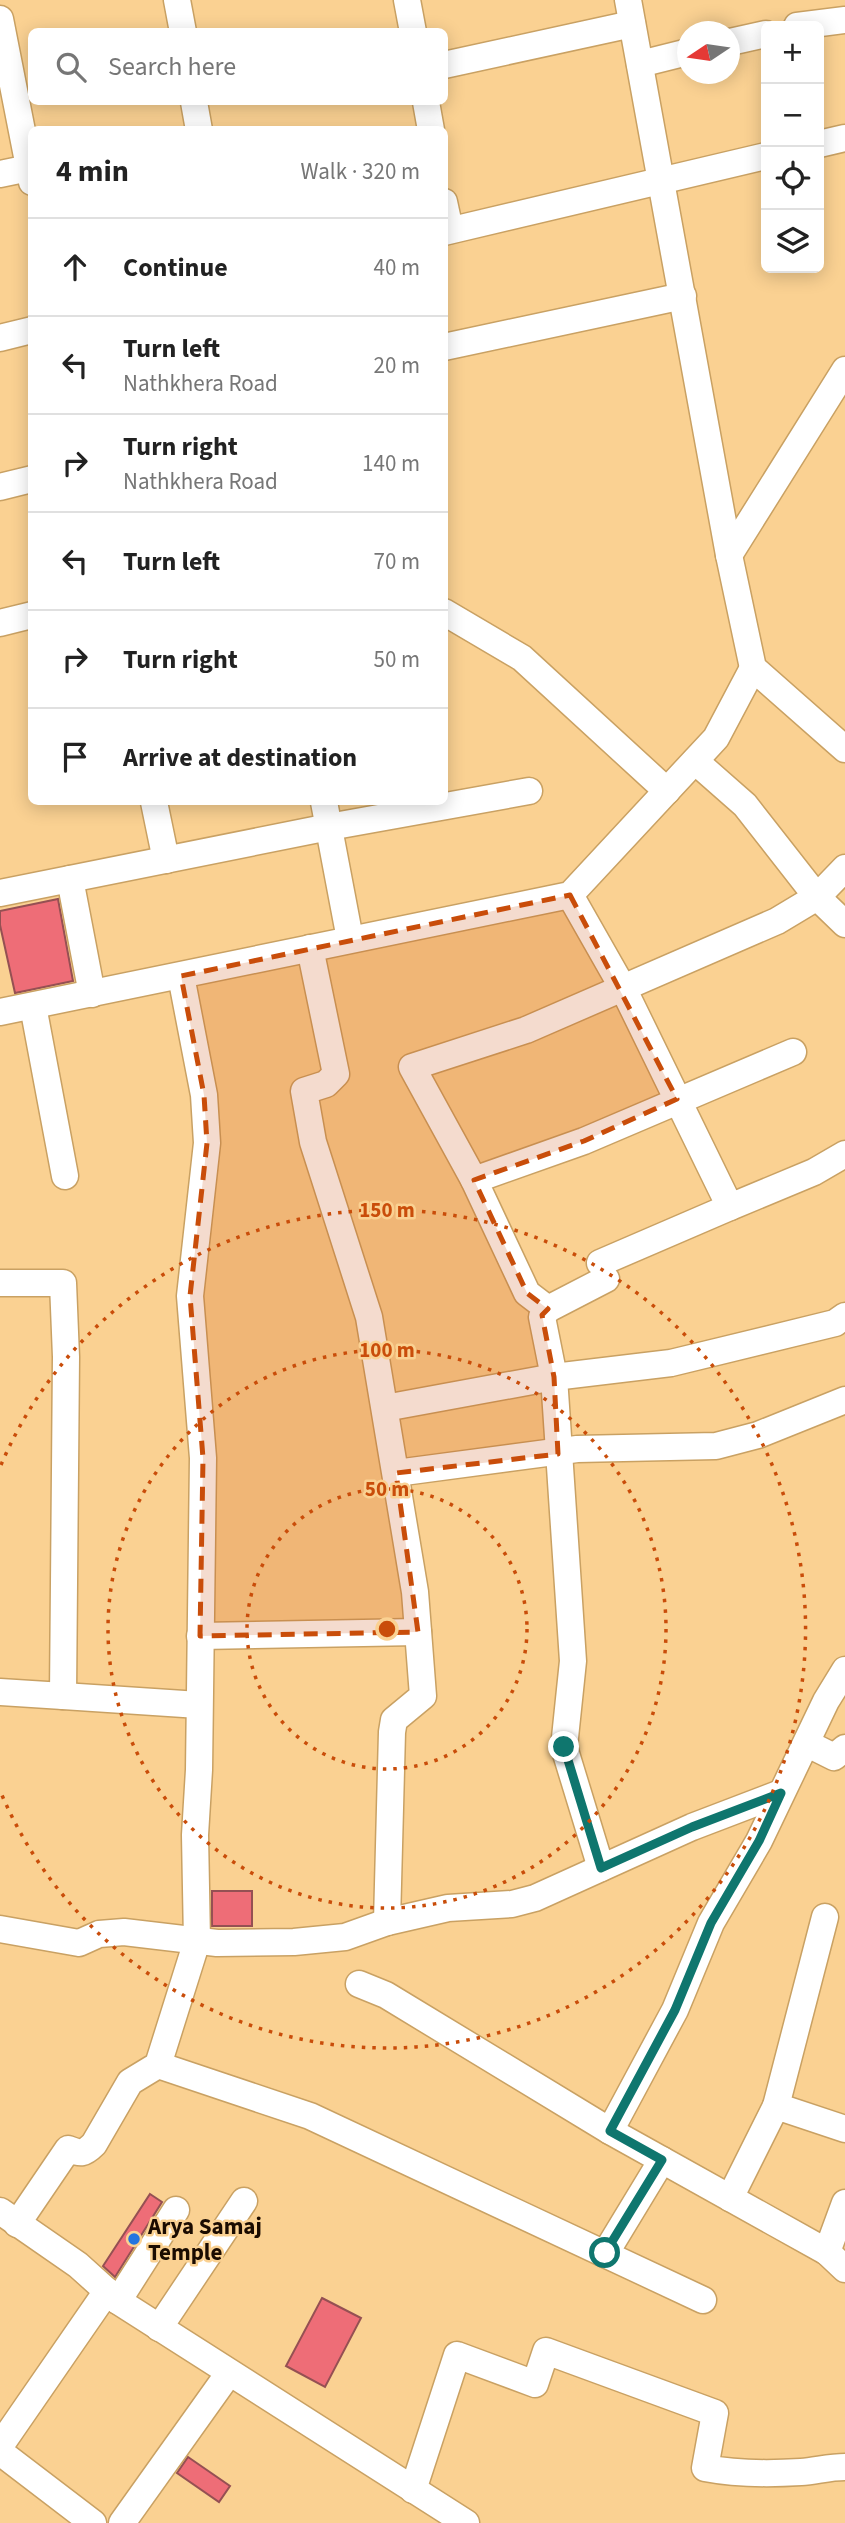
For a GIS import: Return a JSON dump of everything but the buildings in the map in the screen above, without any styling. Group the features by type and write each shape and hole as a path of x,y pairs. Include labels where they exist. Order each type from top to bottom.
{"street":[{"path":"177,0 182,28"},
{"path":"407,0 412,28"},
{"path":"448,64 630,12 729,555 753,668 845,749"},
{"path":"0,19 28,165"},
{"path":"824,23 845,20"},
{"path":"740,40 761,35"},
{"path":"640,64 677,55"},
{"path":"195,105 198,126"},
{"path":"427,105 430,126"},
{"path":"824,143 845,138"},
{"path":"448,231 761,157"},
{"path":"0,174 28,175"},
{"path":"448,346 683,296"},
{"path":"0,338 28,331"},
{"path":"729,555 845,370"},
{"path":"0,487 28,481"},
{"path":"448,614 522,658 667,791"},
{"path":"0,623 28,616"},
{"path":"0,1012 570,895 716,738 753,668"},
{"path":"695,761 744,805 817,897 845,924"},
{"path":"448,800 529,791"},
{"path":"155,805 166,860"},
{"path":"0,893 166,860 326,814 405,805"},
{"path":"326,814 350,939"},
{"path":"548,1309 527,1293 474,1180 412,1067 526,1030 624,990 777,921 817,897 845,868"},
{"path":"70,879 92,994"},
{"path":"570,895 624,990 730,1207"},
{"path":"310,948 336,1074 326,1084 304,1091 313,1142 369,1317 396,1473 418,1632 423,1696 394,1720 392,1732 387,1922"},
{"path":"181,976 204,1095 207,1143 190,1296 203,1458 195,1835 197,1941 158,2064 130,2082 94,2144 80,2154 68,2149 8,2218 78,2265 112,2296 159,2328 466,2523"},
{"path":"33,1006 65,1176"},
{"path":"474,1180 584,1141 793,1052"},
{"path":"601,1868 564,1747 573,1661 554,1377 542,1317 548,1309 603,1271 730,1207 814,1172 845,1154"},
{"path":"0,1283 63,1283 66,1357 62,1696"},
{"path":"385,1408 554,1377 671,1363 842,1326"},
{"path":"396,1473 577,1450 716,1446 758,1435 845,1400"},
{"path":"200,1636 418,1632"},
{"path":"610,2131 675,2010 711,1923 759,1841 808,1744 826,1701 845,1670"},
{"path":"0,1692 199,1705"},
{"path":"808,1744 834,1757 845,1748"},
{"path":"0,1929 79,1943 99,1934 124,1932 197,1941 294,1942 345,1937 387,1922 448,1909 512,1904 536,1898 692,1827 781,1793"},
{"path":"730,2198 776,2106 825,1917"},
{"path":"359,1984 386,1995 610,2131 836,2260 845,2203"},
{"path":"158,2064 310,2116 703,2300"},
{"path":"776,2106 845,2129"},
{"path":"605,2253 662,2160"},
{"path":"159,2328 244,2201"},
{"path":"0,2446 176,2210"},
{"path":"414,2490 457,2355 535,2384 546,2351 716,2413 705,2468 728,2472 791,2472 845,2467"},
{"path":"122,2523 229,2373"},
{"path":"0,2452 93,2523"}],"highlighted area":[{"path":"570,895 677,1099 584,1141 474,1180 527,1293 548,1309 542,1315 554,1377 558,1454 396,1473 418,1632 200,1636 203,1458 190,1296 207,1143 204,1095 181,976"}],"place":[{"name":"Arya Samaj Temple","path":"134,2239"}],"route":[{"path":"564,1747 601,1868 692,1827 781,1793 759,1841 711,1923 675,2010 610,2131 662,2160 605,2253"}]}
